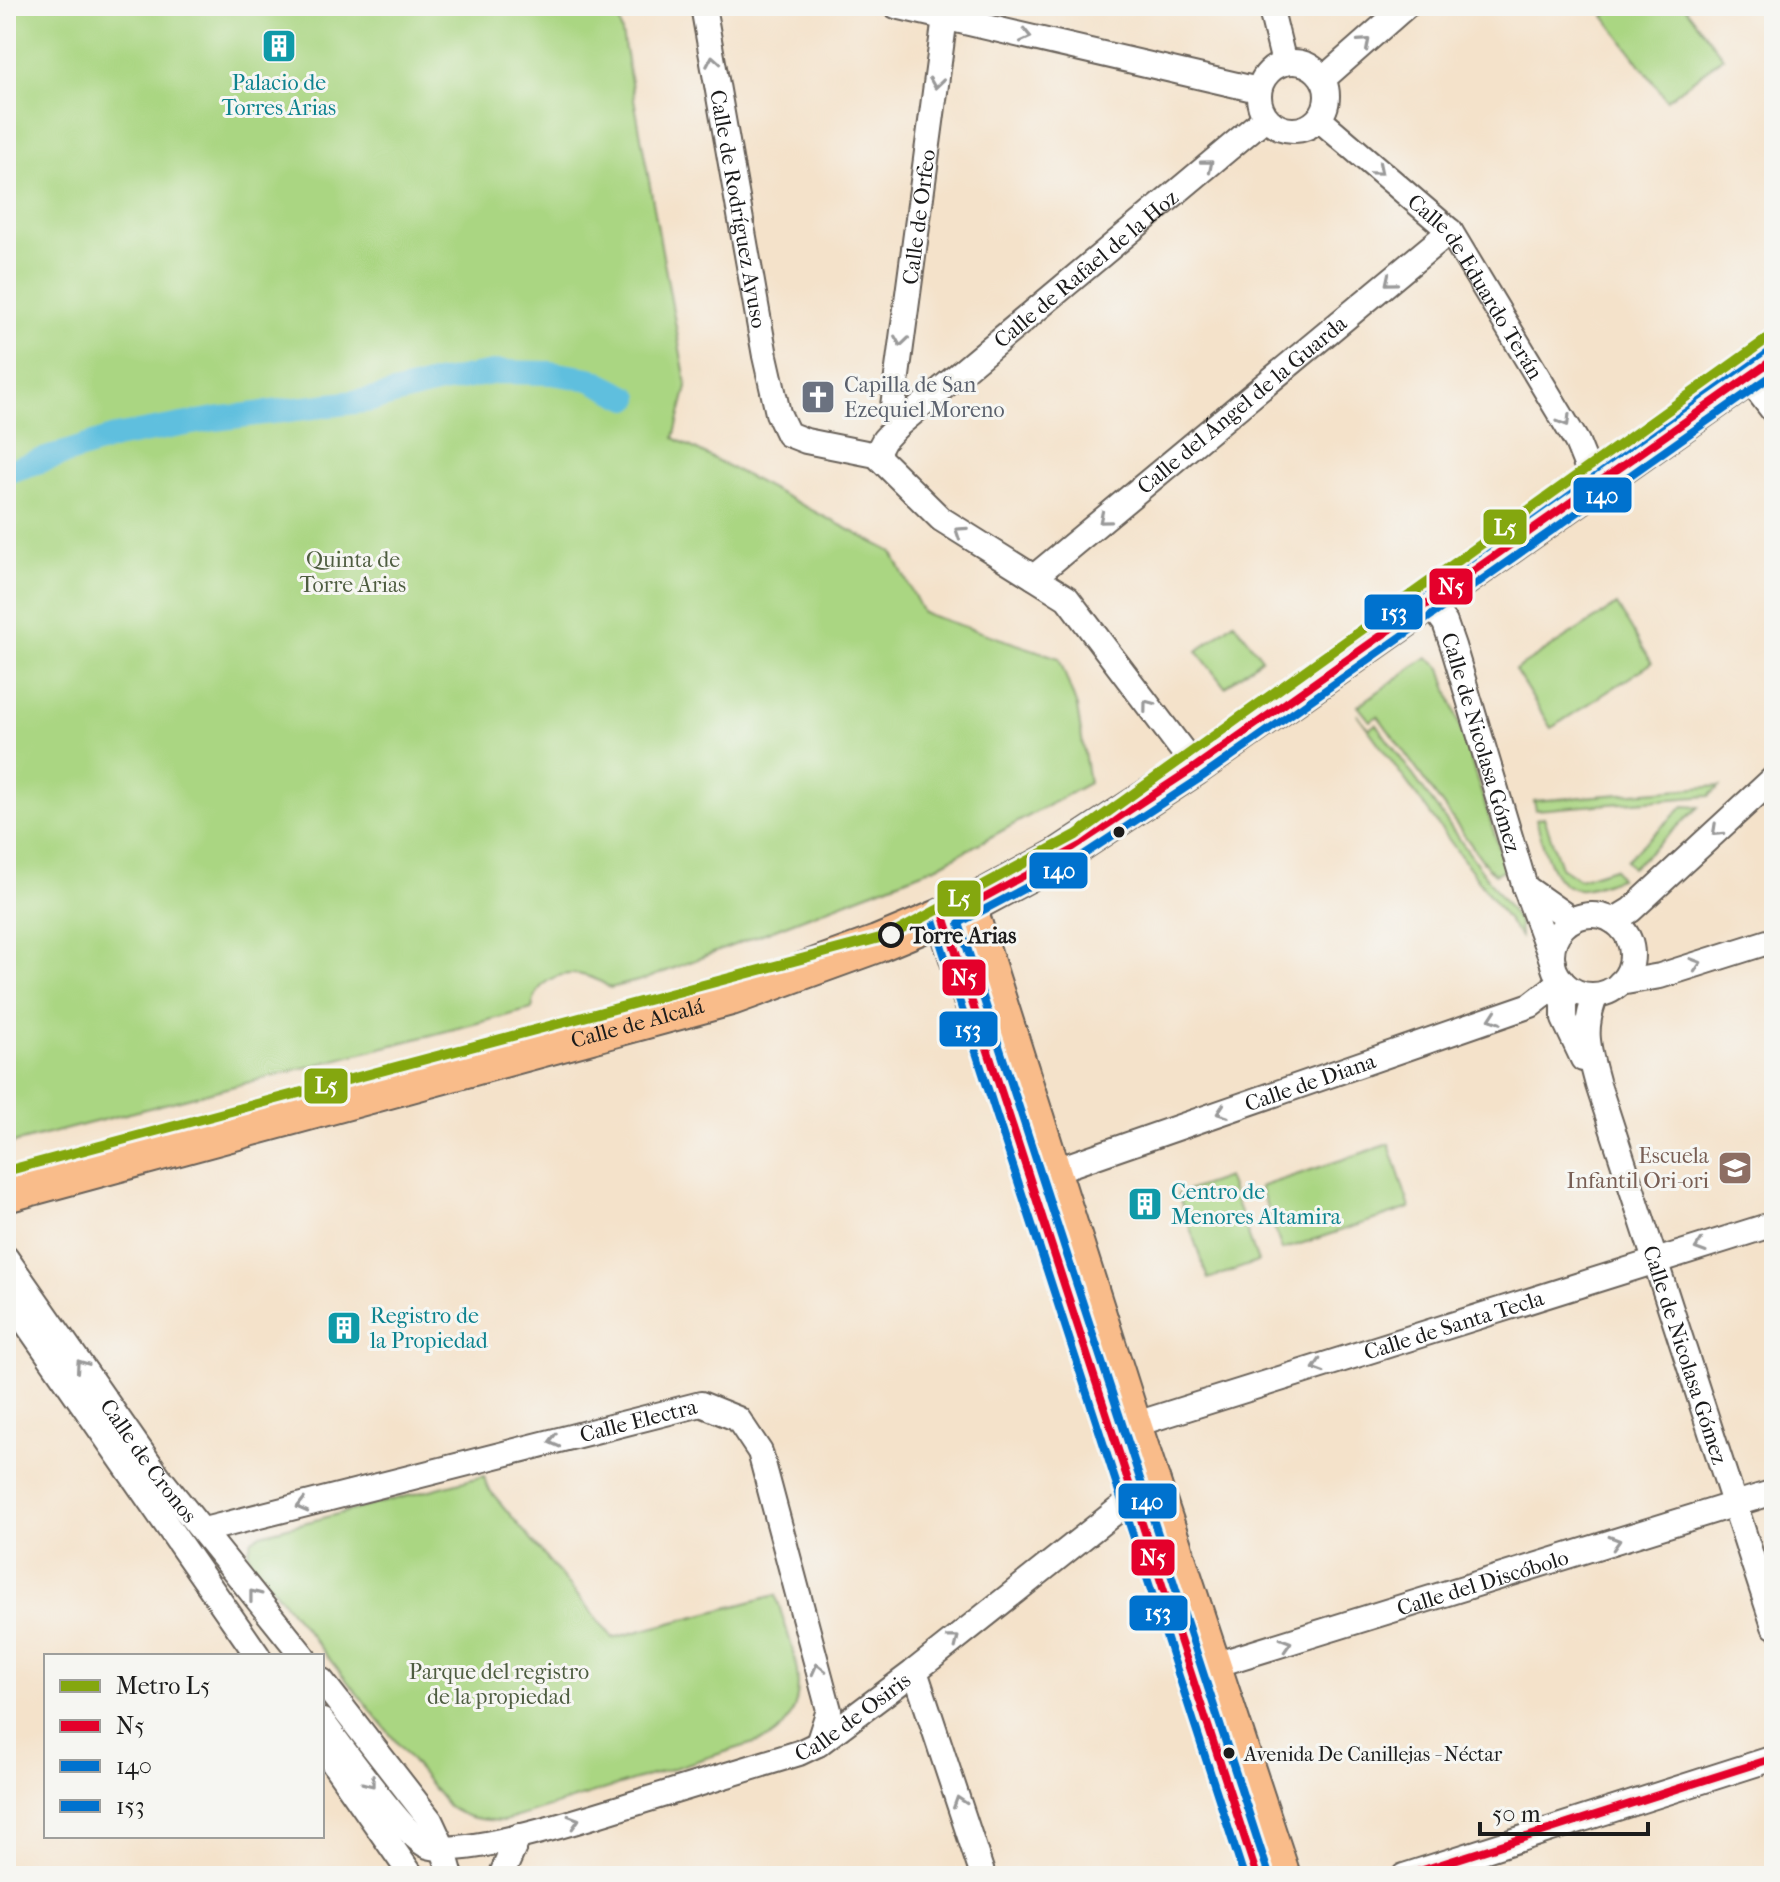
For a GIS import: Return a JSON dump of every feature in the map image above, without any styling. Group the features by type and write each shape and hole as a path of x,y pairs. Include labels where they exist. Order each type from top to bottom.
{"main road":[{"name":"Calle de Alcalá","path":"6,1194 731,997 877,944 956,911 1058,857 1195,767 1761,369"},
{"path":"956,911 1053,1171 1133,1425 1143,1489"},
{"path":"956,911 1202,1670 1257,1876"},
{"path":"1202,1670 1282,1876"}],"street":[{"name":"Calle de Rodríguez Ayuso","path":"703,6 765,356 778,413 788,434 806,441 876,455"},
{"path":"896,6 944,12 1258,90"},
{"path":"1270,6 1284,63"},
{"path":"1323,79 1406,6"},
{"name":"Calle de Orfeo","path":"896,427 893,406 944,12"},
{"path":"1284,63 1306,64 1323,79 1327,100 1319,119 1311,126 1291,131 1281,129 1265,118 1258,100 1258,90 1267,73 1284,63"},
{"name":"Calle de Rafael de la Hoz","path":"876,455 896,427 1265,118"},
{"name":"Calle de Eduardo Terán","path":"1319,119 1450,231 1577,442 1594,484"},
{"name":"Calle del Ángel de la Guarda","path":"1034,577 1450,231"},
{"path":"1761,369 1774,412"},
{"path":"876,455 941,519 1067,598 1195,767"},
{"name":"Calle de Nicolasa Gómez","path":"1430,603 1445,623 1453,646 1525,887 1559,976 1564,1019 1598,1085"},
{"path":"1613,921 1631,910 1774,778"},
{"path":"1525,887 1572,920"},
{"path":"1592,915 1613,921 1627,935 1632,955 1627,975 1605,993 1596,995 1573,991 1559,976 1556,939 1562,928 1572,920 1592,915"},
{"path":"1620,983 1660,976 1774,940"},
{"name":"Calle de Diana","path":"1053,1171 1531,1005 1559,976"},
{"name":"Calle de Nicolasa Gómez","path":"1596,995 1587,1019 1585,1036 1598,1085 1774,1626"},
{"name":"Calle de Santa Tecla","path":"1133,1425 1774,1224"},
{"name":"Calle de Cronos","path":"6,1258 159,1477 301,1654"},
{"name":"Calle de Cronos","path":"6,1294 257,1654"},
{"name":"Calle Electra","path":"204,1530 701,1404 738,1419 760,1452 829,1710 818,1744"},
{"name":"Calle de Cronos","path":"141,1489 269,1654"},
{"name":"Calle de Osiris","path":"443,1848 519,1836 780,1759 818,1744 915,1671 1143,1489"},
{"name":"Calle del Discóbolo","path":"1202,1670 1774,1492"},
{"path":"915,1671 983,1876"},
{"path":"324,1684 430,1820 451,1876"},
{"path":"324,1723 417,1839 428,1846 443,1848"},
{"path":"324,1750 412,1876"},
{"path":"1404,1876 1774,1758"},
{"path":"501,1876 519,1836"}],"green space":[{"name":"Quinta de Torre Arias","path":"6,6 617,6 687,387 674,438 892,552 923,613 1059,658 1077,707 1089,783 938,866 646,979 610,988 587,976 563,975 542,985 532,1009 6,1145"},
{"path":"1617,6 1684,6 1723,57 1667,100 1604,16"},
{"path":"1617,605 1652,663 1551,728 1515,670"},
{"path":"1234,622 1262,658 1225,687 1197,651"},
{"path":"1427,657 1441,668 1506,869 1495,874 1378,716 1370,721 1358,706"},
{"path":"1357,714 1369,729 1376,724 1519,922 1520,937"},
{"path":"1720,786 1709,796 1536,810 1534,801"},
{"path":"1684,806 1699,807 1632,868 1626,860"},
{"path":"1544,817 1561,867 1579,879 1614,868 1620,878 1583,889 1563,883 1550,864 1542,840 1536,819"},
{"path":"1389,1144 1410,1208 1282,1250 1260,1187"},
{"path":"1227,1177 1258,1262 1208,1279 1178,1194"},
{"name":"Parque del registro de la propiedad","path":"484,1476 487,1487 613,1638 776,1595 797,1672 798,1690 794,1708 785,1724 770,1738 504,1821 474,1818 448,1806 251,1562 248,1552 252,1540 261,1534"}],"waterway":[{"path":"6,472 115,437 215,419 371,400 436,383 498,372 551,373 590,379 628,398"}],"metro line":[{"name":"L5","path":"6,1171 891,935 1076,835 1774,334"}],"transit line":[{"name":"153","path":"1244,1876 933,920 933,912 937,906 1052,847 1188,757 1767,349"},
{"name":"N5","path":"1257,1876 944,916 1058,857 1195,767 1774,359"},
{"name":"140","path":"1268,1872 959,923 1065,867 1202,777 1774,374"},
{"name":"N5","path":"1404,1876 1774,1758"}],"place":[{"name":"Palacio de Torres Arias","path":"279,46"},
{"name":"Capilla de San Ezequiel Moreno","path":"818,397"},
{"name":"Torre Arias","path":"891,935"},
{"name":"Escuela Infantil Ori-ori","path":"1735,1168"},
{"name":"Centro de Menores Altamira","path":"1145,1204"},
{"name":"Registro de la Propiedad","path":"344,1328"},
{"name":"Avenida De Canillejas - Néctar","path":"1229,1753"}]}
